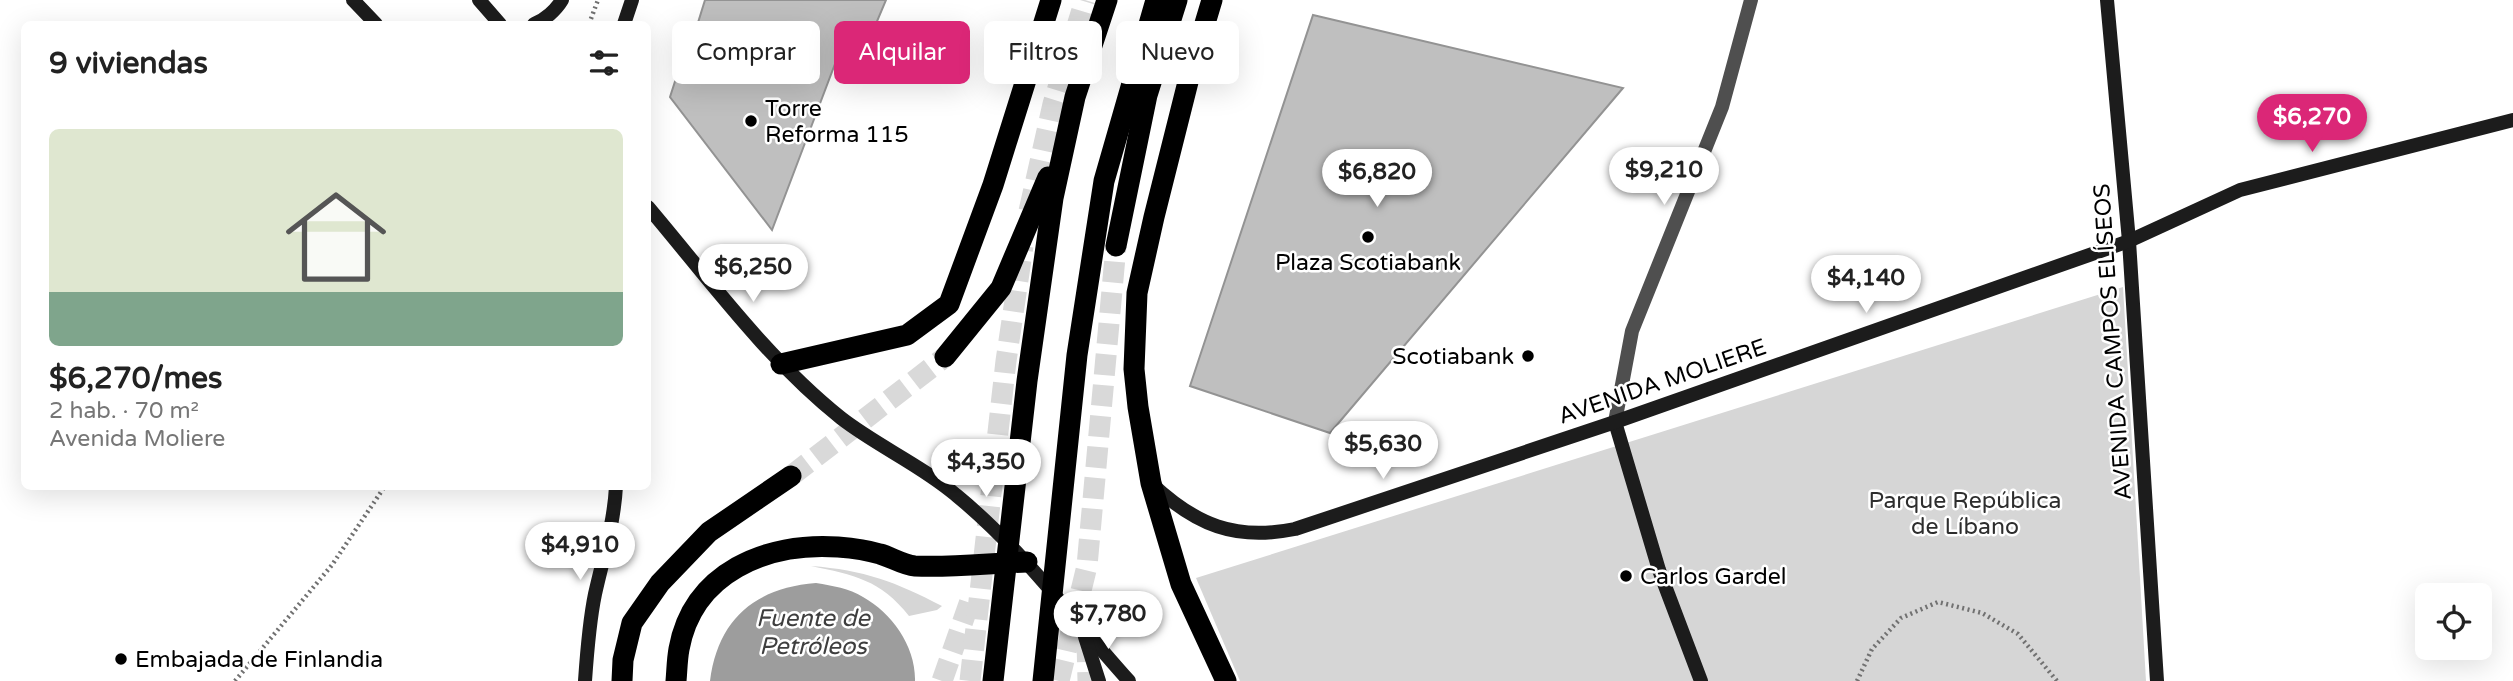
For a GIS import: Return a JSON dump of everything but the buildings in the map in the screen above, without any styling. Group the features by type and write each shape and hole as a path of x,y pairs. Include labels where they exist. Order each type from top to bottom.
{"highway":[{"path":"781,364 907,335 948,304 993,185 1051,0"},
{"path":"993,681 1027,381 1053,198 1075,97 1107,0"},
{"path":"1043,681 1077,355 1104,181 1156,0"},
{"path":"1115,246 1147,95 1177,0"},
{"path":"1212,0 1185,96 1137,293 1134,369 1151,483 1181,584 1226,681"},
{"path":"945,357 1001,288 1067,133"},
{"path":"622,681 632,623 660,583 709,532 792,476"},
{"path":"676,681 679,647 689,619 702,596 727,572 756,556 786,549 838,547 877,553 913,566 1027,562"},
{"path":"986,681 997,658"}],"street":[{"path":"353,0 373,21"},
{"path":"479,0 497,21"},
{"path":"541,21 562,0"},
{"path":"625,21 632,0"},
{"path":"1701,681 1659,570 1615,422 1632,331 1722,107 1751,0"},
{"name":"AVENIDA CAMPOS ELÍSEOS","path":"2107,0 2129,241 2157,681"},
{"name":"AVENIDA MOLIERE","path":"1151,483 1173,503 1209,525 1251,534 1273,534 1295,529 1615,422 2129,241 2240,190 2513,120"},
{"path":"651,211 781,364 842,418 955,494 1027,562 1084,632 1129,681"},
{"path":"585,681 588,638 607,550 615,490"},
{"path":"1084,632 1099,681"}],"path":[{"path":"590,21 598,0"},
{"path":"235,681 332,565 382,490"},
{"path":"1857,681 1872,649 1901,618 1938,602 1982,613 2018,634 2057,681"}],"green space":[{"name":"Parque República de Líbano","path":"2123,287 2146,681 1240,681 1196,578"},
{"path":"811,566 879,578 942,606 937,610 909,616 888,594 866,581"}],"water":[{"name":"Fuente de Petróleos","path":"816,583 852,591 884,612 907,644 915,681 710,681 721,640 743,611 775,592"}],"tunnel":[{"path":"1029,211 1053,104 1085,0"},
{"path":"970,681 1006,361 1023,246"},
{"path":"1059,681 1087,566 1116,246"},
{"path":"791,476 945,357"},
{"path":"942,681 971,598"},
{"path":"1087,641 1088,681"}],"place":[{"name":"Torre Reforma 115","path":"751,121"},
{"name":"Plaza Scotiabank","path":"1368,237"},
{"name":"Scotiabank","path":"1528,356"},
{"name":"Carlos Gardel","path":"1626,576"},
{"name":"Embajada de Finlandia","path":"121,659"}]}
